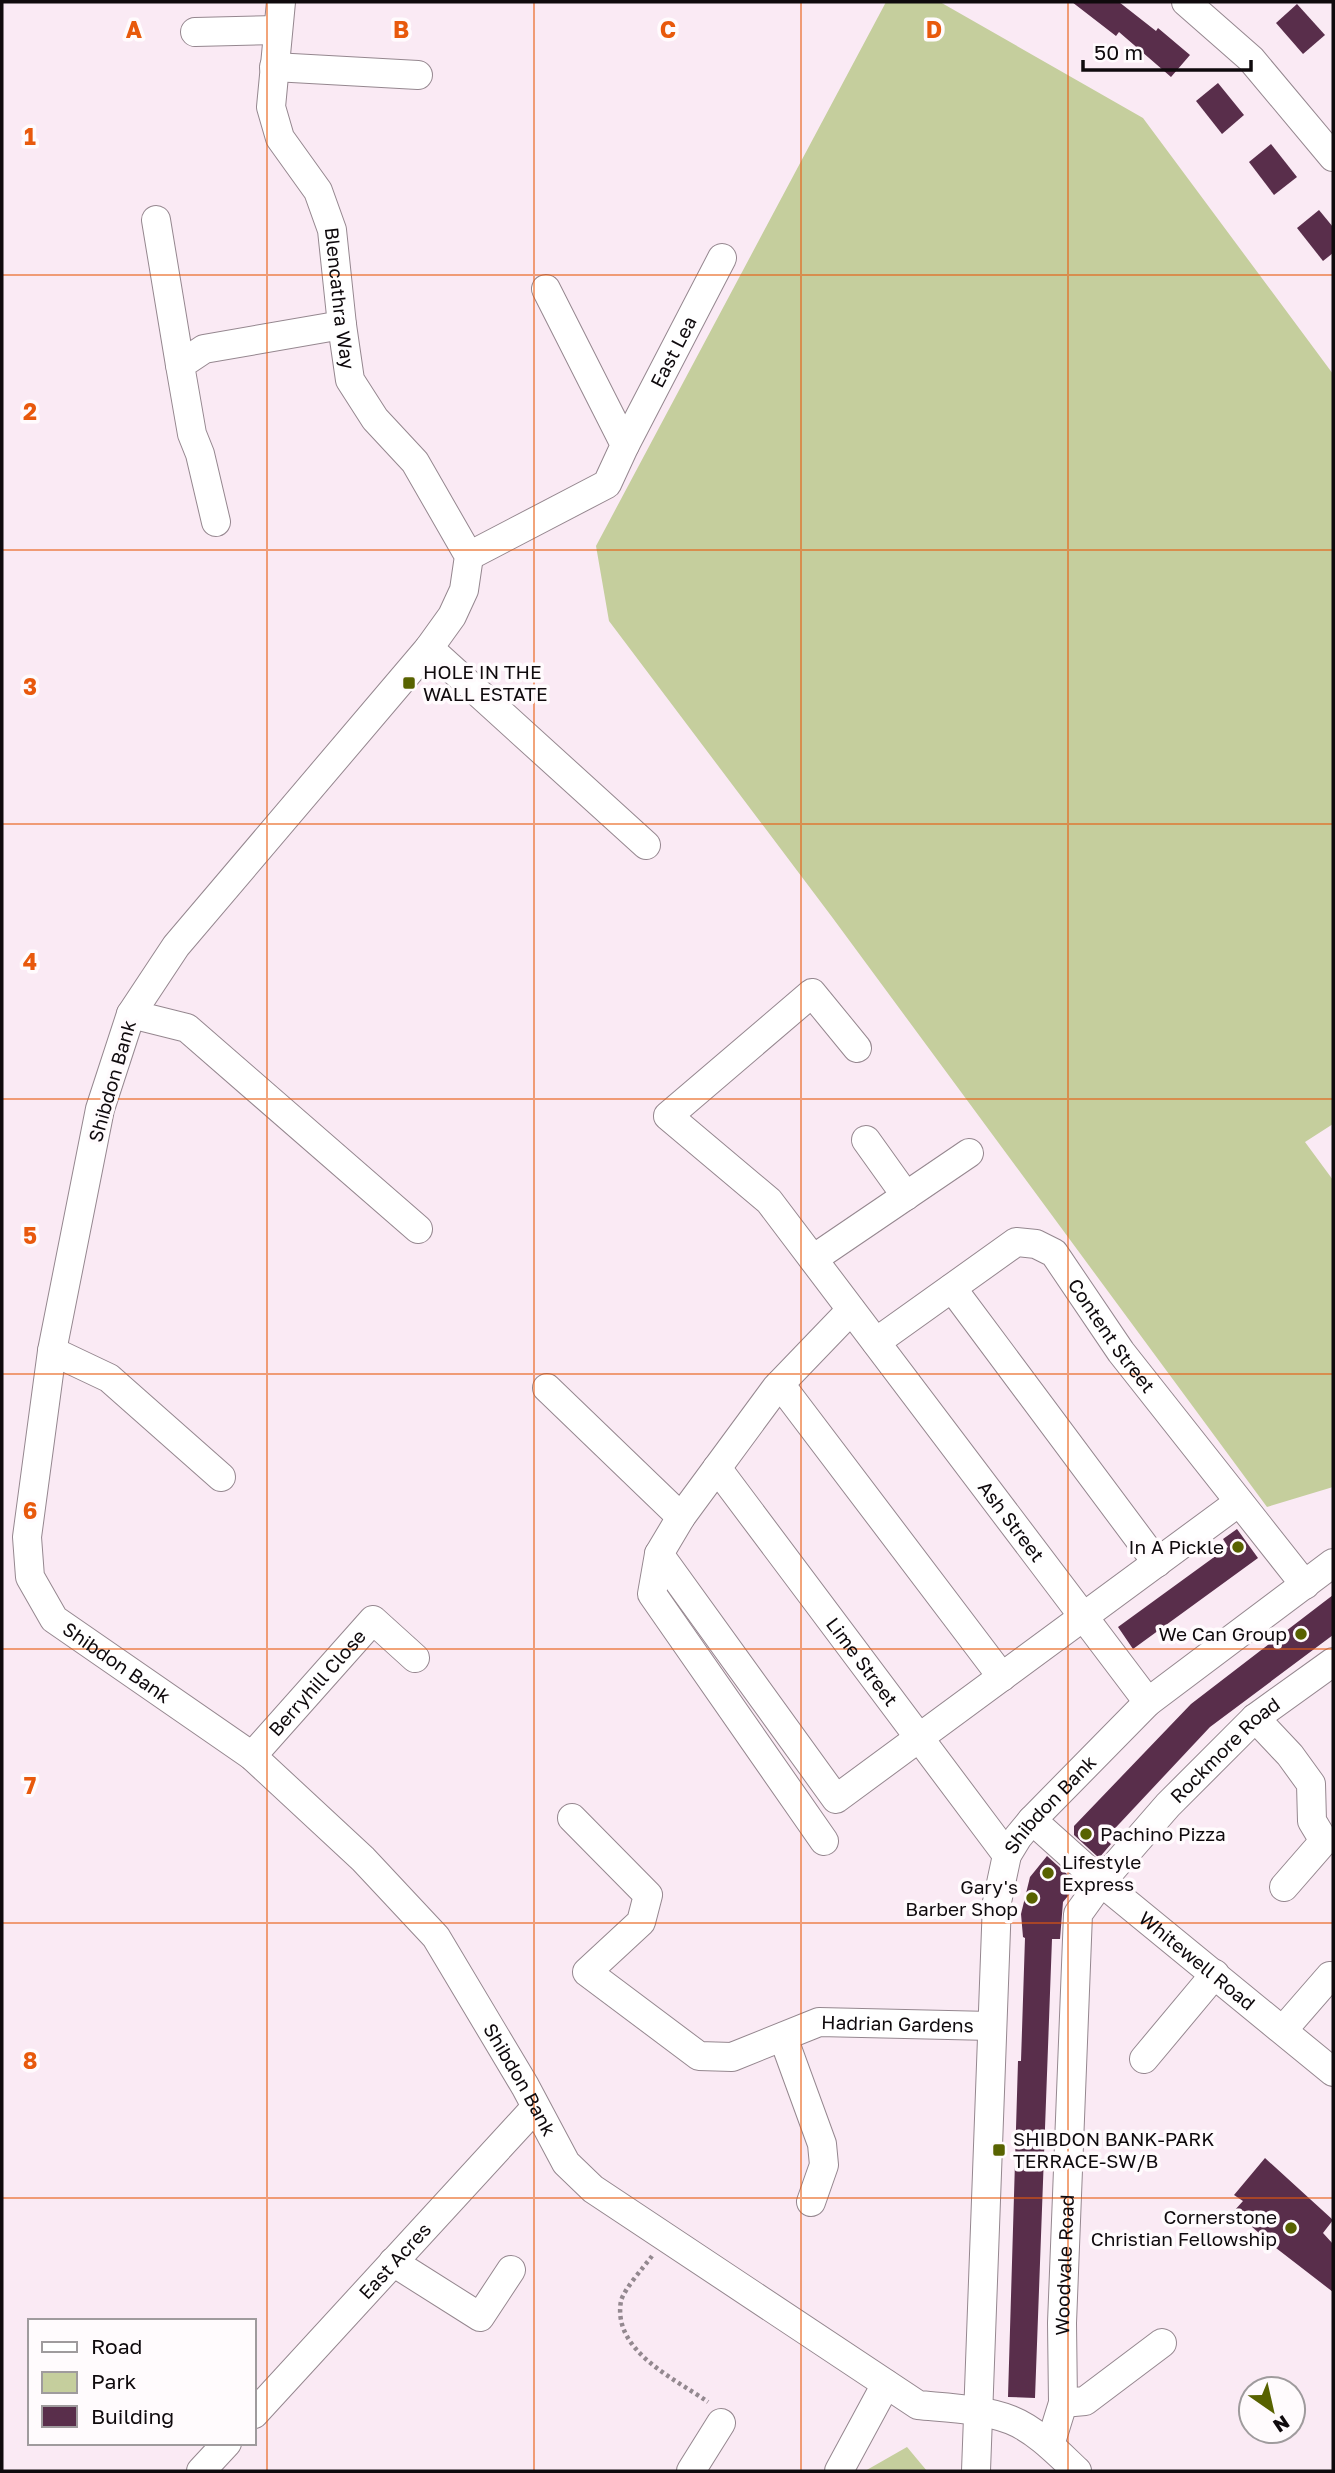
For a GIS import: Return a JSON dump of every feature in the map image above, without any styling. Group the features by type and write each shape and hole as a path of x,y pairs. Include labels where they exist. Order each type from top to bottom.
{"street":[{"name":"Blencathra Way","path":"281,2 271,107 280,138 318,191 332,230 350,380 375,419 415,462 469,556"},
{"path":"1186,2 1251,59 1333,157"},
{"path":"195,32 278,30"},
{"path":"274,67 418,75"},
{"path":"156,220 192,433 200,454 216,522"},
{"name":"East Lea","path":"469,556 607,484 722,258"},
{"path":"546,289 625,445"},
{"path":"180,365 204,349 342,325"},
{"path":"469,556 464,590 452,616 429,648 646,845"},
{"name":"Shibdon Bank","path":"429,648 176,946 131,1014 100,1109 52,1352 27,1537 30,1577 54,1619 252,1756 363,1859 436,1937 566,2163 593,2189 918,2404 980,2412"},
{"name":"Ash Street","path":"857,1048 812,993 668,1116 769,1201 1148,1702"},
{"path":"131,1014 187,1028 418,1229"},
{"path":"866,1139 906,1196"},
{"path":"813,1259 969,1153"},
{"name":"Content Street","path":"876,1342 1016,1242 1036,1244 1054,1253 1121,1352 1305,1585"},
{"path":"953,1288 1157,1563"},
{"path":"824,1841 652,1594 659,1554 681,1517 780,1384 851,1310"},
{"path":"52,1352 108,1378 221,1477"},
{"path":"780,1384 1002,1677"},
{"path":"547,1388 681,1517"},
{"name":"Lime Street","path":"717,1468 1007,1855"},
{"path":"659,1554 836,1798 1239,1502"},
{"name":"Shibdon Bank","path":"976,2471 997,1902 1007,1855 1032,1820 1148,1702 1333,1563"},
{"name":"Berryhill Close","path":"252,1756 373,1620 415,1658"},
{"name":"Rockmore Road","path":"1101,1882 1168,1805 1255,1718 1333,1662"},
{"path":"1255,1718 1290,1755 1311,1784 1312,1821 1324,1840 1284,1887"},
{"name":"Hadrian Gardens","path":"572,1818 649,1895 641,1922 587,1972 699,2056 732,2057 820,2022 991,2026"},
{"name":"Whitewell Road","path":"1032,1820 1101,1882 1333,2072"},
{"name":"Woodvale Road","path":"1049,2445 1063,2403 1062,2323 1078,1914 1101,1882"},
{"path":"1144,2059 1215,1974"},
{"path":"1283,2030 1330,1976"},
{"path":"783,2037 822,2144 824,2165 811,2202"},
{"name":"East Acres","path":"256,2412 535,2108"},
{"path":"394,2262 480,2317 511,2270"},
{"path":"1063,2403 1085,2401 1161,2343"},
{"path":"839,2471 886,2384"},
{"path":"980,2412 1013,2421 1049,2445 1077,2471"},
{"path":"691,2471 721,2423"},
{"path":"201,2471 225,2445"}],"path":[{"path":"664,2238 621,2299 621,2327 637,2353 727,2414 721,2423"}],"green space":[{"path":"886,2 940,2 1143,118 1333,374 1333,1124 1305,1142 1333,1180 1333,1487 1267,1507 832,917 609,621 596,546"},
{"path":"907,2447 927,2471 865,2471"}],"building":[{"path":"1072,2 1119,2 1156,31 1158,28 1190,55 1171,77 1119,32 1116,36"},
{"path":"1297,4 1325,35 1303,54 1276,23"},
{"path":"1218,83 1244,115 1222,134 1196,101"},
{"path":"1271,144 1297,177 1274,195 1249,162"},
{"path":"1319,210 1333,227 1333,253 1323,261 1297,228"},
{"path":"1237,1529 1258,1558 1133,1649 1118,1627 1228,1547 1223,1539"},
{"path":"1333,1595 1333,1635 1210,1727 1105,1839 1111,1844 1099,1858 1074,1835 1074,1826 1191,1704"},
{"path":"1047,1856 1078,1884 1063,1902 1060,1939 1052,1939 1035,2398 1008,2397 1018,2061 1021,2061 1025,1938 1021,1914 1030,1877"},
{"name":"Cornerstone Christian Fellowship","path":"1265,2158 1333,2220 1323,2233 1333,2244 1333,2292 1234,2211 1243,2201 1234,2195"}],"place":[{"name":"HOLE IN THE WALL ESTATE","path":"409,683"},
{"name":"In A Pickle","path":"1238,1547"},
{"name":"We Can Group","path":"1301,1634"},
{"name":"Pachino Pizza","path":"1086,1834"},
{"name":"Lifestyle Express","path":"1048,1873"},
{"name":"Gary's Barber Shop","path":"1032,1898"},
{"name":"SHIBDON BANK-PARK TERRACE-SW/B","path":"999,2150"},
{"name":"Cornerstone Christian Fellowship","path":"1291,2228"}]}
